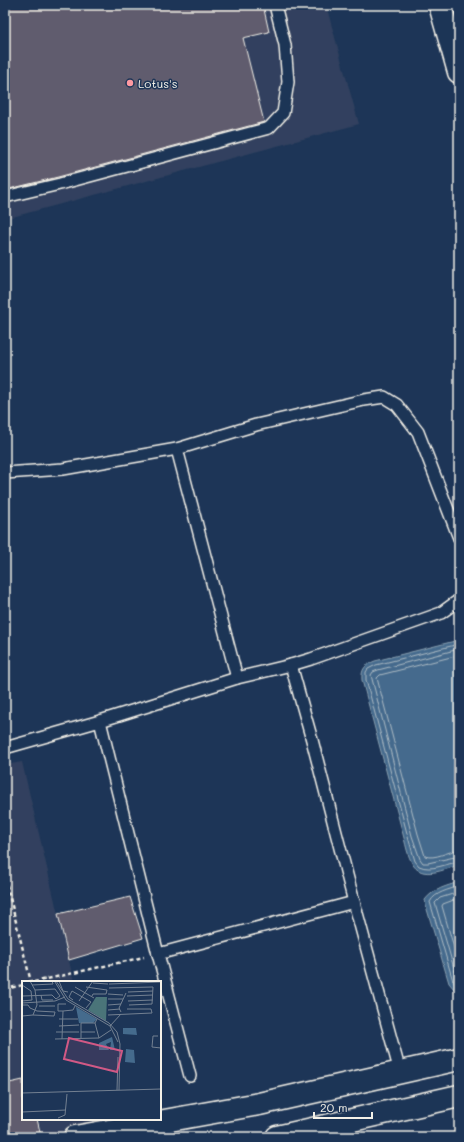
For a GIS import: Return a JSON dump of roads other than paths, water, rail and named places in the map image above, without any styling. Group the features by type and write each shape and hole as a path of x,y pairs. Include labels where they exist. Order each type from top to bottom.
{"street":[{"path":"440,5 459,72"},
{"path":"76,1137 259,1104 459,1059"},
{"path":"276,1137 459,1096"}],"lane":[{"path":"5,197 269,128 283,113 288,82 285,45 275,5"},
{"path":"5,473 63,469 177,449 256,425 364,400 384,397 397,406 418,432 459,538"},
{"path":"177,449 237,678"},
{"path":"5,748 100,721 237,678 311,659 441,613 459,600"},
{"path":"291,665 400,1072"},
{"path":"100,721 190,1076"},
{"path":"158,954 354,902"}],"water":[{"path":"459,640 459,865 440,871 427,873 416,868 408,854 362,680 362,673 366,666 375,661"},
{"path":"459,882 459,990 454,989 449,983 425,900 432,893"}],"place":[{"name":"Lotus's","path":"130,83"}]}
